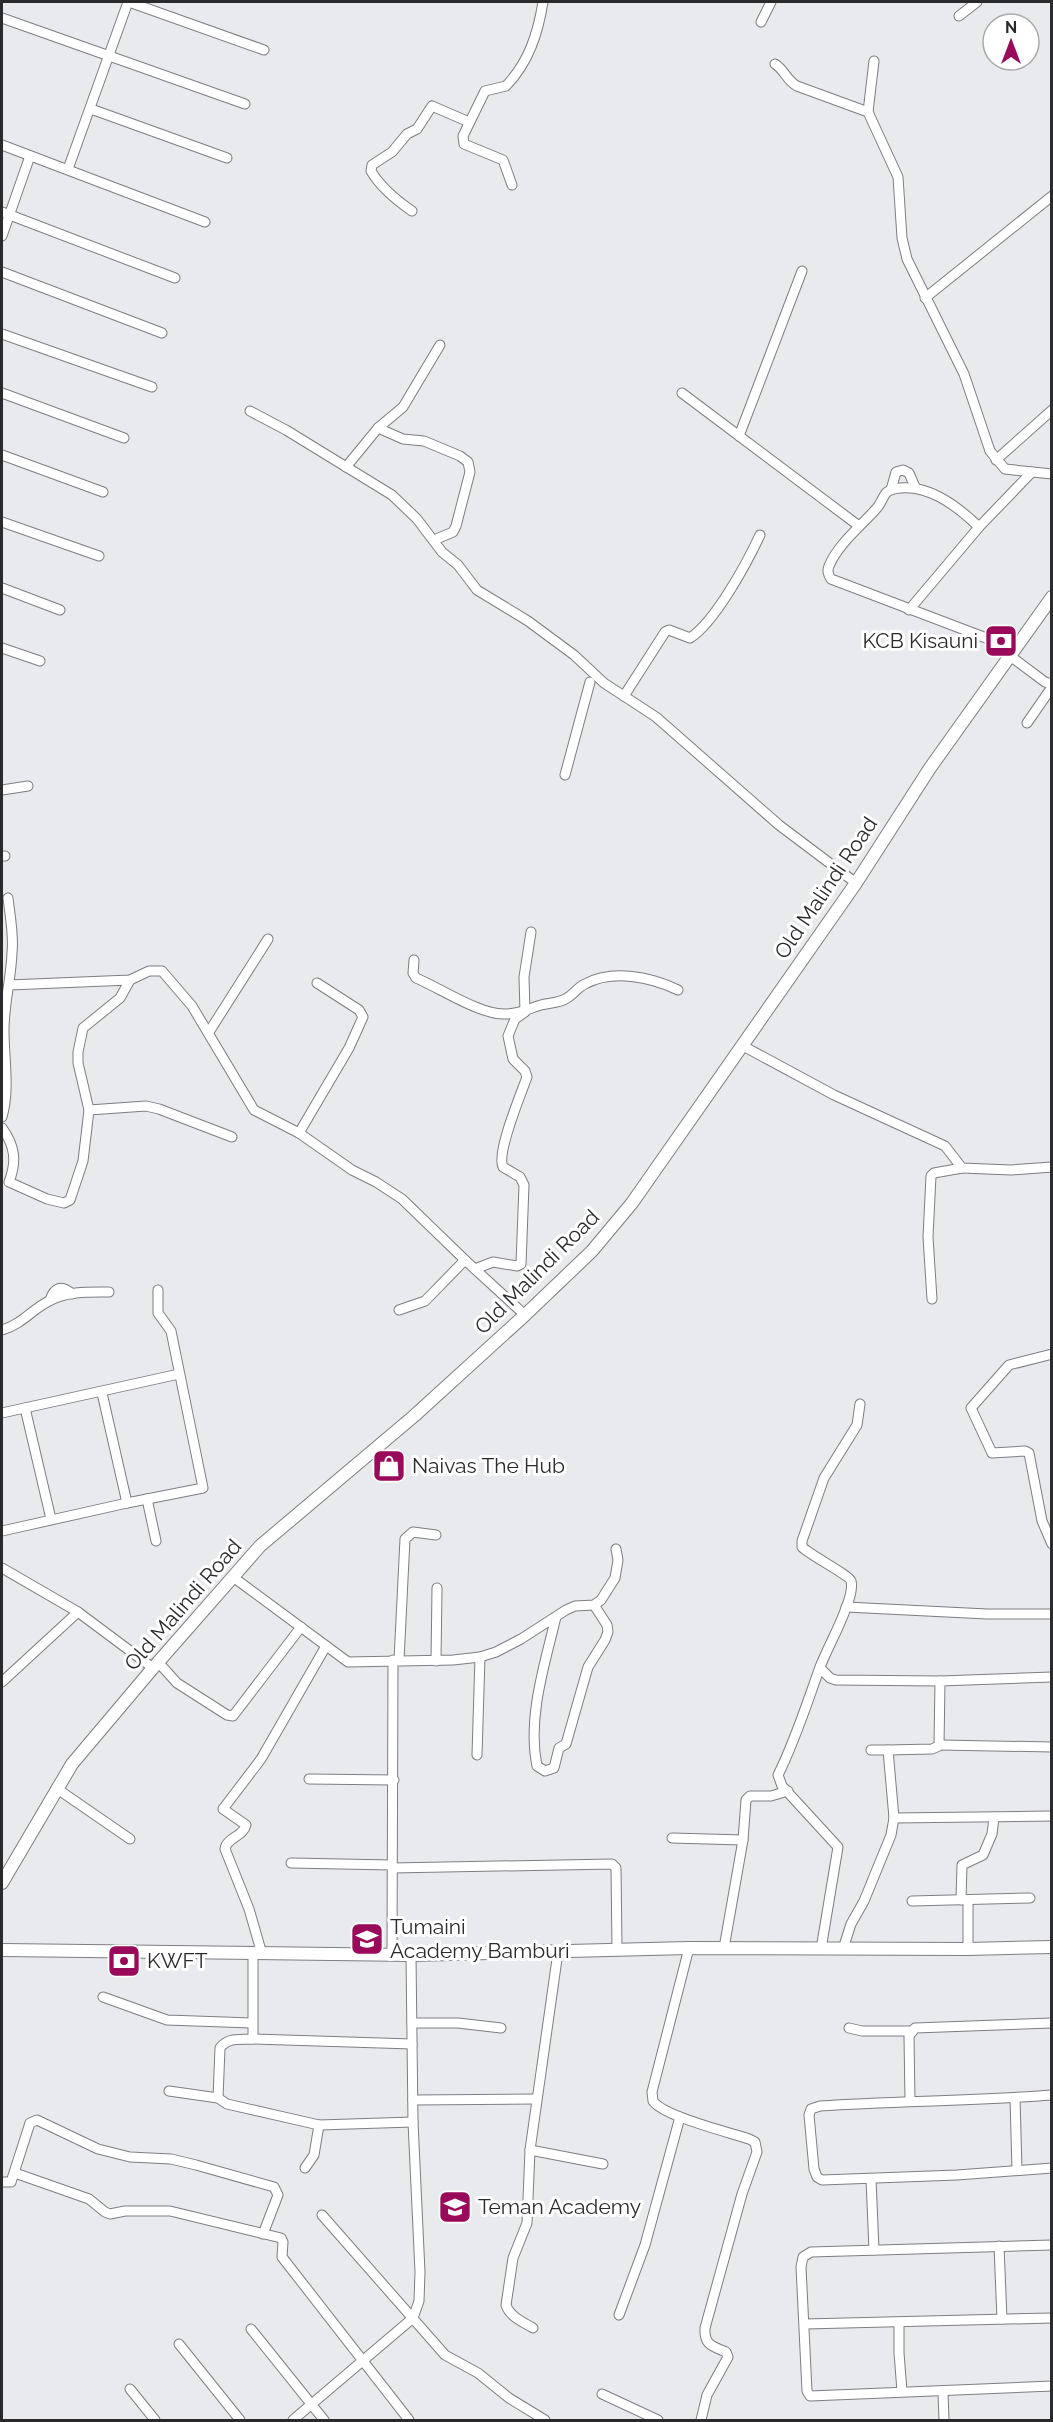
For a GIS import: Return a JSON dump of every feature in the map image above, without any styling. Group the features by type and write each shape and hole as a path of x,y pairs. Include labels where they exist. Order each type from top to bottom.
{"main road":[{"name":"Old Malindi Road","path":"2,1883 72,1764 155,1665 268,1539 414,1416 525,1315 592,1251 632,1203 856,884 930,768 1052,597"},
{"path":"2,1950 411,1955 689,1948 1052,1947"}],"street":[{"path":"68,169 128,2 264,50"},
{"path":"512,184 503,160 464,144 463,136 484,91 506,87 515,75 537,35 543,2"},
{"path":"761,22 771,2"},
{"path":"958,16 977,2"},
{"path":"2,18 245,104"},
{"path":"874,61 868,112 898,177 902,237 907,259 964,374 990,451 996,460 1005,469 1052,474"},
{"path":"775,64 781,68 790,82 797,86 868,112"},
{"path":"412,211 383,188 371,171 372,165 392,152 407,134 417,129 432,106 469,122"},
{"path":"91,109 227,158"},
{"path":"2,145 206,222"},
{"path":"2,236 5,214 30,156"},
{"path":"925,298 1052,196"},
{"path":"5,214 175,278"},
{"path":"739,436 802,271"},
{"path":"2,272 162,333"},
{"path":"2,334 152,387"},
{"path":"346,467 378,428 403,407 441,345"},
{"path":"2,393 124,438"},
{"path":"682,393 859,526"},
{"path":"996,460 1052,410"},
{"path":"250,411 286,430 392,495 417,519 477,590 528,621 574,656 604,683 656,717 779,825 856,884"},
{"path":"378,428 395,437 424,441 460,456 468,462 470,472 456,526 453,532 434,540"},
{"path":"2,455 103,492"},
{"path":"891,490 896,472 903,470 909,473 915,487"},
{"path":"909,610 979,527 1032,472"},
{"path":"979,527 961,510 915,487 891,490 887,492 879,507 859,526 828,569 831,579 1013,653 1052,686 1027,723"},
{"path":"2,522 99,556"},
{"path":"624,696 665,632 669,630 690,638 699,631 724,597 760,535"},
{"path":"2,588 60,610"},
{"path":"2,648 40,661"},
{"path":"565,775 590,682"},
{"path":"2,790 28,786"},
{"path":"2,1117 6,1098 4,1029 13,950 8,898"},
{"path":"2,932 12,936"},
{"path":"525,1012 524,977 531,932"},
{"path":"209,1032 268,939"},
{"path":"414,960 414,976 437,989 489,1012 505,1014 525,1012"},
{"path":"9,985 130,980 149,971 162,971 184,995 209,1032 254,1110 299,1133 352,1170 402,1199 525,1315"},
{"path":"475,1269 493,1262 517,1266 521,1264 524,1185 520,1177 503,1167 500,1159 511,1119 527,1077 525,1071 513,1059 508,1036 515,1019 539,1006 565,1000 584,984 609,976 653,981 678,990"},
{"path":"2,1128 15,1157 9,1182 48,1199 67,1203 83,1161 89,1110 78,1063 83,1028 120,998 130,980"},
{"path":"299,1133 349,1048 363,1017 359,1010 317,983"},
{"path":"743,1046 834,1095 945,1146 962,1168"},
{"path":"89,1110 146,1106 232,1137"},
{"path":"932,1299 928,1237 932,1174 962,1168 1011,1170 1052,1167"},
{"path":"399,1310 425,1301 465,1260"},
{"path":"158,1290 158,1312 171,1331 206,1498"},
{"path":"2,1330 21,1322 50,1300 72,1294 109,1292"},
{"path":"1052,1354 1009,1365 973,1405 971,1411 992,1453 1025,1451 1029,1453 1042,1521 1052,1545"},
{"path":"2,1413 102,1393 179,1374"},
{"path":"102,1393 127,1503"},
{"path":"821,1949 838,1850 779,1781 778,1775 846,1607 850,1590 850,1578 806,1550 802,1546 802,1541 824,1478 857,1425 860,1404"},
{"path":"25,1408 51,1520"},
{"path":"2,1531 204,1488"},
{"path":"147,1499 156,1541"},
{"path":"392,1955 396,1660 405,1539 413,1532 436,1535"},
{"path":"233,1577 348,1662 436,1661 480,1657 496,1652 575,1606 594,1605 602,1600 615,1578 618,1560 616,1549"},
{"path":"2,1568 78,1612 155,1665 177,1683 232,1716 301,1627"},
{"path":"436,1661 437,1588"},
{"path":"556,1617 545,1661 536,1726 537,1766 545,1771 554,1768 559,1748 566,1744 588,1667 608,1632 608,1625 594,1605"},
{"path":"846,1607 987,1614 1052,1614"},
{"path":"2,1682 78,1612"},
{"path":"253,2039 252,2023 258,1954 249,1909 225,1849 227,1842 241,1833 246,1825 223,1809 261,1759 326,1646"},
{"path":"477,1755 480,1657"},
{"path":"820,1668 830,1678 836,1680 940,1681 1052,1677"},
{"path":"940,1681 940,1745"},
{"path":"871,1750 932,1749 940,1745 1052,1747"},
{"path":"843,1949 851,1924 864,1901 888,1843 894,1818 888,1750"},
{"path":"309,1779 394,1780"},
{"path":"56,1788 130,1839"},
{"path":"724,1948 743,1840 747,1798 771,1796 788,1791"},
{"path":"894,1818 1052,1816"},
{"path":"968,1949 962,1865 982,1855 992,1834 994,1817"},
{"path":"672,1838 743,1840"},
{"path":"291,1863 392,1867 612,1864 616,1868 617,1949"},
{"path":"912,1901 1030,1898"},
{"path":"689,1948 652,2096 653,2101 660,2109 680,2117 749,2139 755,2142 757,2152 742,2194 705,2328 705,2340 709,2345 726,2352 728,2357 707,2395 701,2421"},
{"path":"533,2328 509,2312 506,2305 513,2258 527,2223 530,2150 558,1952"},
{"path":"293,2421 413,2318 419,2301 420,2272 412,2122 411,1955"},
{"path":"102,1997 167,2020 252,2023"},
{"path":"412,2023 458,2023 501,2028"},
{"path":"849,2028 862,2031 911,2031 923,2027 1052,2023"},
{"path":"910,2101 909,2036 911,2031"},
{"path":"218,2098 220,2048 225,2042 232,2040 412,2043"},
{"path":"169,2091 218,2098 227,2104 320,2125 412,2122"},
{"path":"1052,2095 820,2106 814,2107 809,2112 814,2169 818,2178 824,2181 1052,2168"},
{"path":"1015,2098 1017,2170"},
{"path":"412,2100 536,2099"},
{"path":"619,2315 645,2245 680,2117"},
{"path":"2,2182 11,2182 30,2123 37,2120 98,2149 130,2157 171,2159 274,2187 278,2195 263,2234"},
{"path":"305,2168 315,2150 320,2125"},
{"path":"530,2150 603,2164"},
{"path":"15,2173 89,2199 110,2214 125,2211 170,2211 283,2239 282,2257 409,2421"},
{"path":"871,2178 874,2250"},
{"path":"322,2215 446,2355 478,2373 509,2398 545,2421"},
{"path":"1052,2245 811,2252 803,2257 801,2267 807,2391 810,2396 1052,2386"},
{"path":"999,2246 1002,2319"},
{"path":"805,2324 1052,2318"},
{"path":"899,2323 902,2391"},
{"path":"251,2329 324,2421"},
{"path":"179,2344 240,2421"},
{"path":"130,2389 155,2421"},
{"path":"943,2392 944,2421"},
{"path":"602,2394 658,2421"}],"place":[{"name":"KCB Kisauni","path":"1001,641"},
{"name":"Naivas The Hub","path":"389,1466"},
{"name":"Tumaini Academy Bamburi","path":"367,1939"},
{"name":"KWFT","path":"124,1961"},
{"name":"Teman Academy","path":"455,2207"}]}
